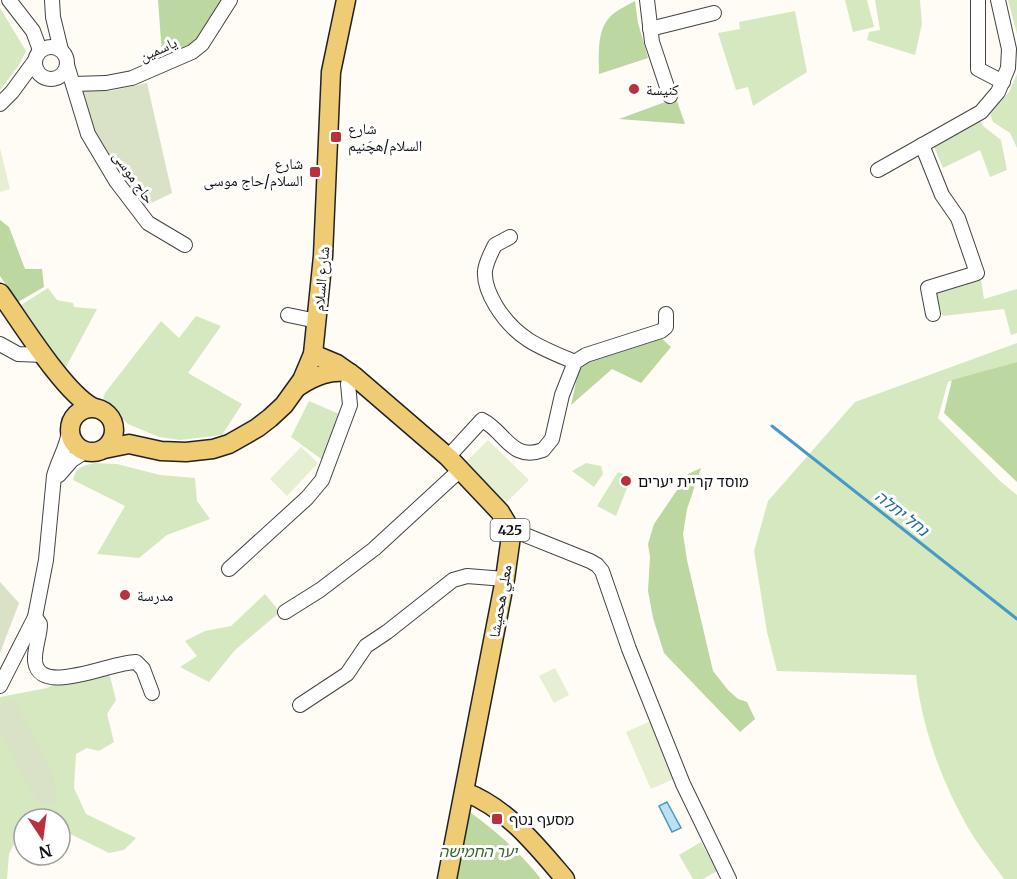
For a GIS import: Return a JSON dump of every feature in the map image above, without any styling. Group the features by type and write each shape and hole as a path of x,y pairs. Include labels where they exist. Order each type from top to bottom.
{"main road":[{"name":"شارع السلام","path":"95,450 129,444 172,451 198,451 229,444 270,418 298,386 313,354 325,227 331,72 346,0"},
{"path":"0,293 74,393 92,407 105,412 113,423 113,437 95,450 75,445 71,425 71,404 63,380"},
{"name":"425","path":"313,354 337,364 351,374 454,464 500,512 510,529"},
{"path":"298,386 324,374 341,371 351,374"},
{"path":"71,425 79,411 92,407"},
{"name":"شارع السلام","path":"113,423 122,431 152,448"},
{"name":"معلي هحميشا","path":"465,792 511,545 510,529"},
{"path":"465,792 489,803 505,815 565,879"},
{"name":"425","path":"447,879 465,792"}],"street":[{"path":"9,0 33,31 40,53 36,70 48,78"},
{"path":"0,104 12,92 40,53 52,28 52,0"},
{"name":"ياسمين","path":"73,84 106,83 132,78 192,52 202,44 230,0"},
{"path":"647,0 650,29 657,60 670,96"},
{"path":"978,0 978,69 1004,82"},
{"path":"878,170 981,112 993,99 1004,82 1008,68 1009,49 998,0"},
{"path":"650,29 714,13"},
{"path":"53,16 61,50"},
{"path":"12,92 26,84 61,76 67,65 65,54 56,47 40,53"},
{"name":"حاج موسى","path":"67,65 92,143 135,209 148,223 184,245"},
{"name":"حاج موسى","path":"48,78 69,93 80,108"},
{"path":"922,145 942,195 958,218 977,273 928,288 933,314"},
{"path":"510,237 495,245 488,261 485,272 492,300 516,333 574,362"},
{"path":"285,612 320,590 374,549 454,464 482,420 517,450 527,453 543,450 552,439 562,395 574,362 586,355 661,331 666,327 666,314"},
{"path":"288,315 317,321"},
{"path":"0,344 18,354 44,355"},
{"path":"230,569 307,498 322,480 350,405 348,384 351,374"},
{"path":"0,686 35,617 46,560 57,466 66,449 71,425"},
{"path":"53,488 56,478 72,460 95,450"},
{"path":"510,529 597,564 602,571 629,649 683,784 729,879"},
{"path":"300,705 347,674 366,646 453,580 467,576 505,579"},
{"path":"35,617 40,624 35,658 36,665 43,675 49,678 70,677 119,664 136,662 143,669 152,693"}],"green space":[{"path":"158,0 224,0 207,28 193,44 184,50 162,54"},
{"path":"845,0 867,0 874,27 853,32"},
{"path":"875,0 920,0 922,24 915,55 867,40 869,32 880,30"},
{"path":"1008,0 1017,0 1017,34"},
{"path":"635,1 638,23 648,58 599,74 599,49 604,26 613,14"},
{"path":"0,8 26,51 19,65 0,90"},
{"path":"795,11 807,72 753,106 748,87 736,90 718,33 740,29 739,22"},
{"path":"1017,74 1017,148 1010,133 993,122 990,113 1009,92"},
{"path":"147,83 172,193 143,207 103,150 94,133 83,91 111,91"},
{"path":"676,98 685,124 619,119"},
{"path":"980,120 983,126 1001,140 1007,170 990,177 980,150 943,168 933,144"},
{"path":"0,148 10,189 0,192"},
{"path":"0,220 9,227 25,269 42,269 44,287 18,302 0,276"},
{"path":"981,280 984,299 1017,289 1017,333 1011,335 1004,309 943,316 934,293"},
{"path":"48,288 57,300 73,303 74,307 97,309 65,369 21,305"},
{"path":"196,316 221,326 188,373 242,404 222,435 180,440 159,437 128,424 103,400 105,393 161,321 179,338"},
{"path":"660,337 671,347 641,383 612,369 571,405 579,369 583,362"},
{"path":"1017,343 1017,362 948,382 938,418 1000,481 1017,495 1017,879 1004,879 971,833 941,772 928,734 916,675 777,671 767,632 754,551 768,501 855,402"},
{"path":"1017,362 1017,482 944,413 952,380"},
{"path":"309,401 339,414 324,461 291,437"},
{"path":"488,440 529,480 504,505 463,465"},
{"path":"301,447 318,463 287,496 270,479"},
{"path":"95,463 117,464 160,475 195,478 197,501 210,519 167,535 139,558 97,554 125,506 73,480 80,468"},
{"path":"586,463 601,466 603,474 594,487 572,471"},
{"path":"701,468 687,509 683,534 713,671 728,690 738,699 747,702 755,719 740,732 664,653 653,618 648,591 650,557 648,544 654,524 688,474"},
{"path":"618,472 631,478 616,516 597,506"},
{"path":"0,582 19,603 0,653"},
{"path":"265,594 280,612 235,650 209,682 180,667 197,656 185,641 205,631 231,626"},
{"path":"107,665 116,700 107,714 114,742 99,751 87,748 76,754 74,788 86,814 136,838 124,850 109,853 72,835 72,807 12,807 12,848 9,854 7,879 0,879 0,697 47,688 70,675"},
{"path":"555,668 569,695 554,703 539,676"},
{"path":"13,698 54,779 56,802 52,805 36,801 0,730 0,704"},
{"path":"651,721 676,778 651,789 626,732"},
{"name":"יער החמישה","path":"467,810 507,842 541,879 446,879"},
{"path":"701,842 717,871 703,879 693,879 679,855"}],"water":[{"path":"667,802 681,828 672,832 659,806"}],"waterway":[{"name":"נחל יתלה","path":"772,426 1017,619"}],"place":[{"name":"كنيسة","path":"634,89"},
{"name":"شارع السلام/هچَنيم","path":"336,137"},
{"name":"شارع السلام/حاج موسى","path":"315,172"},
{"name":"מוסד קריית יערים","path":"626,481"},
{"name":"مدرسة","path":"125,595"},
{"name":"מסעף נטף","path":"497,819"}]}
